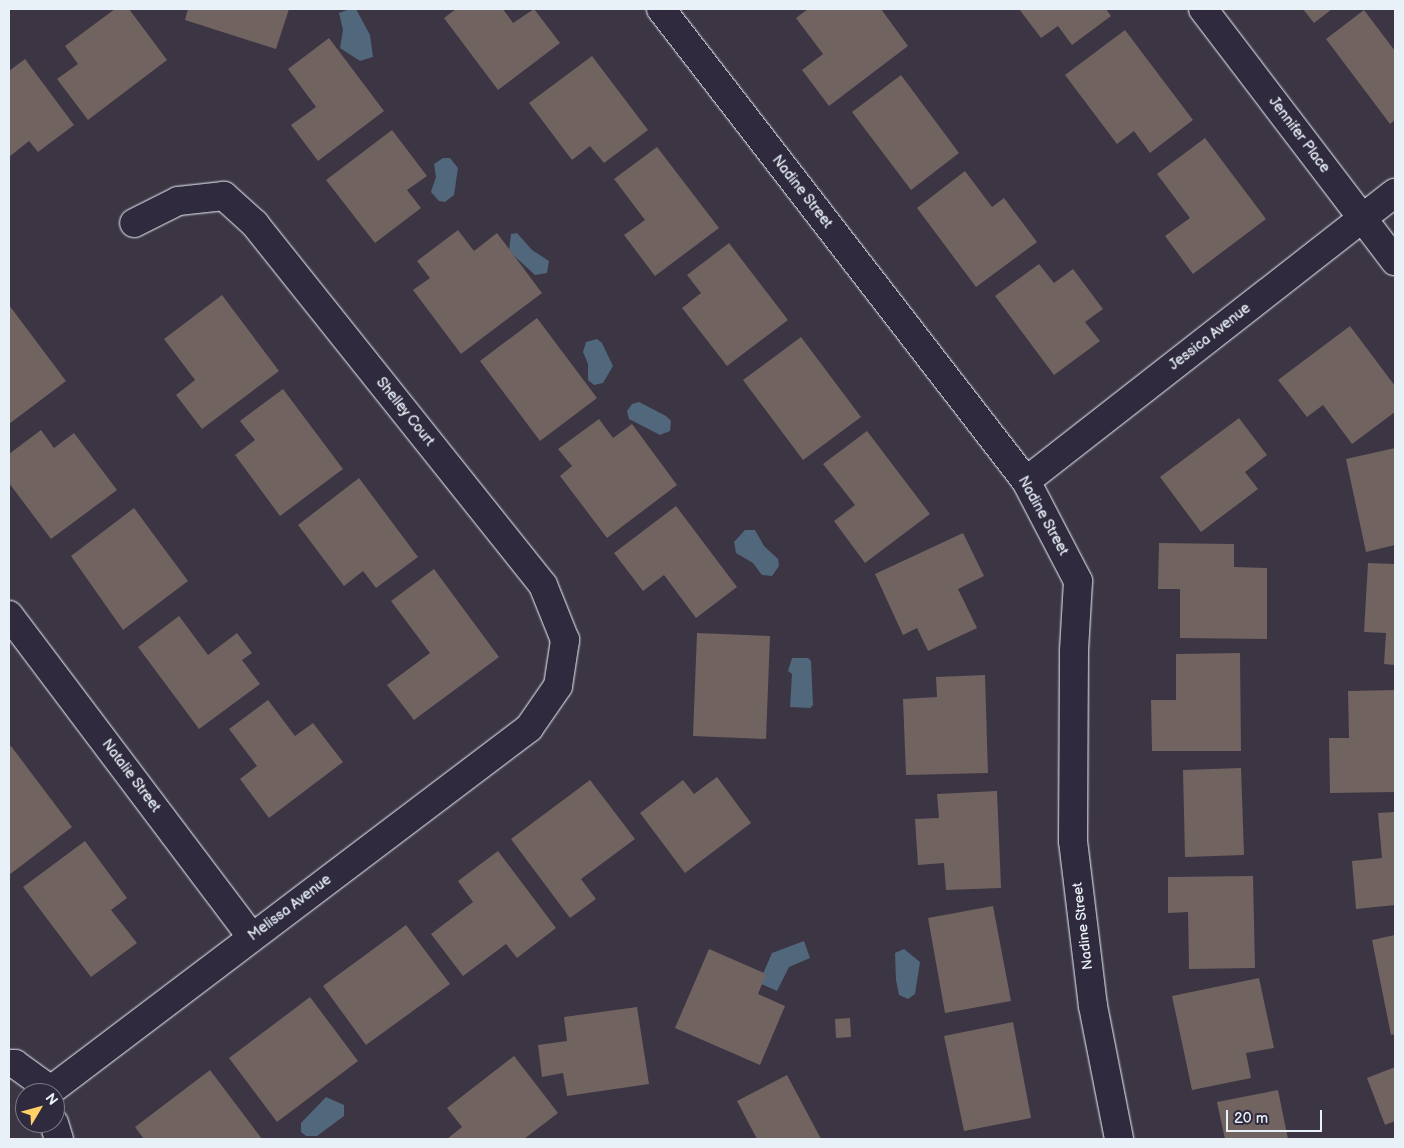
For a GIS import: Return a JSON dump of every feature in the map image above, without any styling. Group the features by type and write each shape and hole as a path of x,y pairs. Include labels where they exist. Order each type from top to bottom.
{"street":[{"name":"Nadine Street","path":"661,9 1026,481 1078,580 1074,651 1073,841 1093,1006 1119,1139"},
{"name":"Jennifer Place","path":"1203,9 1395,261"},
{"name":"Jessica Avenue","path":"1026,481 1395,192"},
{"name":"Shelley Court","path":"134,224 178,201 224,196 255,224 543,586 564,640 558,686 529,728"},
{"name":"Natalie Street","path":"9,614 252,937"},
{"name":"Melissa Avenue","path":"61,1083 529,728"},
{"path":"9,1064 16,1064 41,1083"}],"water":[{"path":"356,9 370,35 373,57 360,61 340,48 343,30 339,13"},
{"path":"443,158 450,158 458,168 454,195 445,202 439,201 431,192 436,177 434,164"},
{"path":"517,233 532,250 549,261 547,273 535,275 509,251 511,234"},
{"path":"597,339 602,343 613,366 603,383 594,385 588,380 588,364 583,352 586,342"},
{"path":"639,402 666,416 671,421 670,431 660,435 629,419 627,411 632,404"},
{"path":"745,530 755,530 764,546 778,559 779,566 772,576 762,575 753,563 736,553 734,542"},
{"path":"792,658 808,658 811,661 813,705 810,708 790,707 792,674 788,671"},
{"path":"804,941 810,958 789,967 777,991 759,983 772,953"},
{"path":"904,949 920,962 915,994 908,999 899,995 896,980 895,953"},
{"path":"326,1097 344,1105 344,1116 317,1136 306,1136 301,1132 301,1123"}],"building":[{"path":"115,9 129,9 167,60 88,120 57,79 78,64 65,46"},
{"path":"188,9 289,9 276,49 185,20"},
{"path":"456,9 503,9 513,23 534,9 560,43 498,90 444,18"},
{"path":"808,9 881,9 908,46 829,106 802,70 823,54 796,18"},
{"path":"1019,9 1106,9 1111,16 1072,45 1058,26 1041,38"},
{"path":"1303,9 1332,9 1314,23"},
{"path":"1364,10 1395,51 1395,120 1390,124 1326,39"},
{"path":"1125,30 1193,120 1150,153 1134,131 1117,144 1065,75"},
{"path":"329,38 384,111 318,161 291,125 316,107 288,69"},
{"path":"592,56 648,130 604,163 590,146 572,160 529,103"},
{"path":"25,59 74,125 38,152 29,141 9,157 9,71"},
{"path":"901,75 959,153 911,190 852,112"},
{"path":"392,130 427,176 407,190 421,208 375,243 326,180"},
{"path":"1205,138 1266,219 1193,274 1165,236 1190,218 1157,174"},
{"path":"657,147 719,228 655,276 624,235 645,220 614,179"},
{"path":"965,171 992,207 1004,198 1037,242 976,287 917,208"},
{"path":"458,230 474,251 497,233 542,293 461,354 413,290 430,278 417,261"},
{"path":"729,243 788,320 727,366 682,308 701,293 687,275"},
{"path":"1039,264 1054,283 1073,269 1103,309 1085,322 1100,341 1054,375 995,296"},
{"path":"222,295 279,371 202,429 176,395 195,380 164,339"},
{"path":"9,305 66,381 9,424"},
{"path":"537,318 597,398 540,441 480,361"},
{"path":"1350,326 1395,386 1395,412 1352,444 1323,405 1307,417 1278,380"},
{"path":"801,337 861,417 803,460 743,380"},
{"path":"283,389 343,469 280,516 235,455 255,440 240,421"},
{"path":"1239,418 1267,455 1245,472 1258,489 1201,532 1160,477"},
{"path":"599,419 613,438 632,424 677,485 607,538 560,476 572,466 558,449"},
{"path":"41,430 54,448 74,433 117,490 51,539 9,483 9,454"},
{"path":"867,431 930,514 865,563 834,521 855,505 823,464"},
{"path":"1395,448 1395,545 1366,552 1346,459"},
{"path":"359,478 418,557 376,588 363,571 344,586 298,525"},
{"path":"676,506 737,587 696,618 664,575 643,591 614,553"},
{"path":"134,508 188,581 123,630 71,556"},
{"path":"963,533 984,576 958,589 977,628 928,651 917,628 903,635 875,574"},
{"path":"1159,543 1234,544 1234,567 1267,568 1267,639 1180,638 1180,589 1158,589"},
{"path":"1368,563 1395,564 1395,665 1384,664 1386,633 1364,632"},
{"path":"434,569 499,657 414,720 387,685 430,653 391,601"},
{"path":"179,616 208,655 237,633 252,653 242,660 260,684 199,729 138,647"},
{"path":"697,633 770,636 766,739 693,736"},
{"path":"1240,653 1241,751 1152,751 1151,700 1176,700 1176,654"},
{"path":"985,675 988,773 906,775 903,699 937,697 936,677"},
{"path":"1395,690 1395,792 1330,793 1329,738 1349,738 1348,691"},
{"path":"268,700 295,736 313,723 343,762 269,818 240,779 257,766 229,729"},
{"path":"11,746 72,827 9,875 9,747"},
{"path":"1241,768 1244,855 1185,857 1183,770"},
{"path":"717,777 751,823 685,873 640,813 683,780 694,794"},
{"path":"590,780 635,839 581,879 596,899 570,918 511,839"},
{"path":"997,791 1001,888 946,890 944,863 918,865 915,819 939,818 937,794"},
{"path":"1395,812 1395,905 1356,909 1352,861 1382,858 1378,813"},
{"path":"85,841 127,898 111,910 137,943 91,977 23,887"},
{"path":"498,851 556,928 517,958 506,944 463,976 431,934 473,902 458,881"},
{"path":"1253,876 1255,968 1189,969 1188,912 1168,913 1168,877"},
{"path":"993,906 1011,1001 945,1013 928,918"},
{"path":"406,925 450,984 366,1045 323,986"},
{"path":"1395,935 1395,1034 1391,1035 1372,940"},
{"path":"709,949 766,974 758,994 785,1006 760,1065 675,1028"},
{"path":"1259,978 1274,1048 1246,1053 1251,1078 1192,1090 1172,996"},
{"path":"310,997 358,1061 277,1122 229,1058"},
{"path":"637,1007 649,1084 567,1096 563,1073 542,1077 538,1045 567,1041 564,1017"},
{"path":"850,1018 851,1037 836,1038 835,1019"},
{"path":"1013,1022 1031,1118 964,1131 944,1036"},
{"path":"514,1056 558,1113 524,1139 447,1139 462,1127 447,1108"},
{"path":"1395,1067 1395,1121 1385,1125 1367,1078"},
{"path":"210,1070 262,1139 144,1139 135,1127"},
{"path":"787,1075 821,1139 757,1139 737,1101"},
{"path":"1278,1090 1288,1139 1225,1139 1217,1102"}]}
